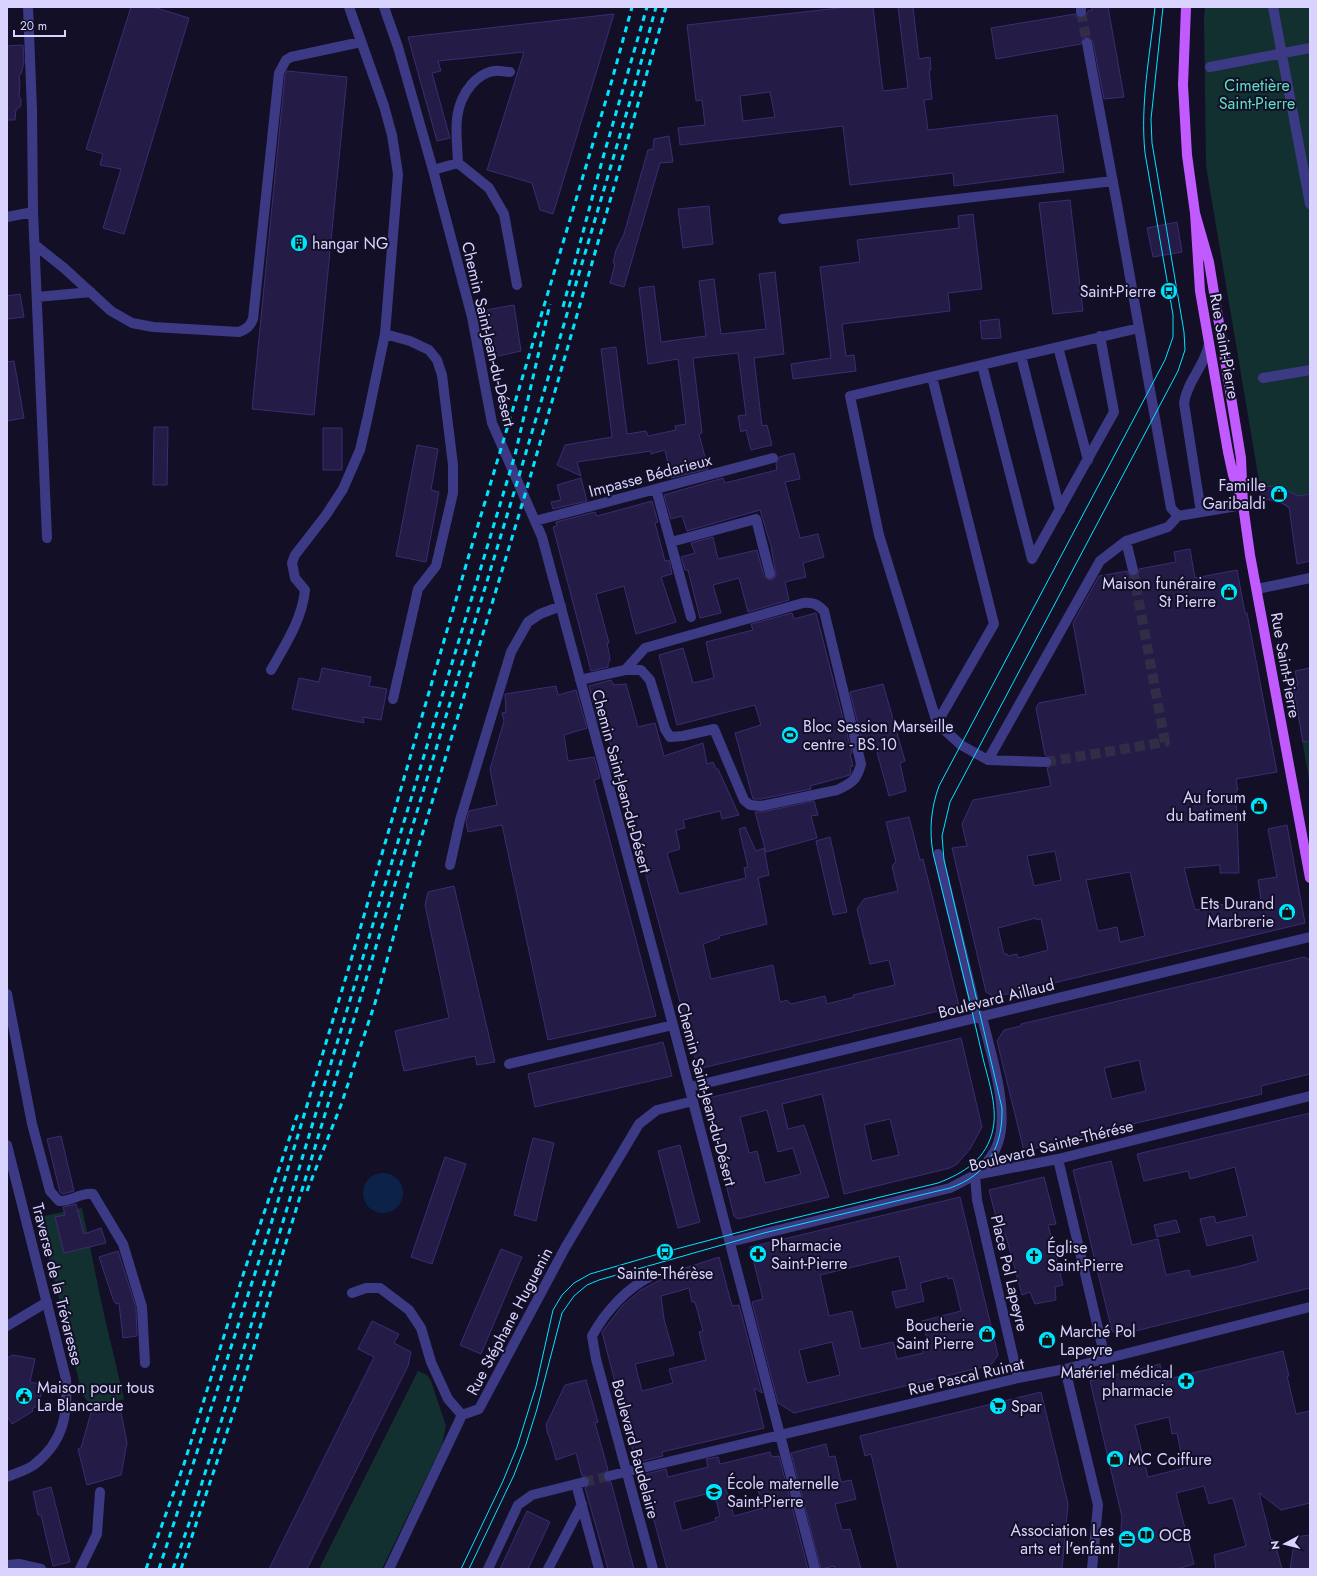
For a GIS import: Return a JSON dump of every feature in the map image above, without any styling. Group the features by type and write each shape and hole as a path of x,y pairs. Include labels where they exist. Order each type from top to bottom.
{"main road":[{"name":"Rue Saint-Pierre","path":"1186,7 1183,71 1184,122 1195,213 1200,291 1230,460 1243,505 1310,878"},
{"name":"Rue Saint-Pierre","path":"1195,213 1209,262 1241,458 1243,505"}],"street":[{"path":"28,7 32,110 33,212 46,538"},
{"path":"271,670 293,632 303,604 305,590 295,578 292,563 295,555 330,509 350,474 360,450 385,334 398,174 392,135 349,7"},
{"name":"Chemin Saint-Jean-du-Désert","path":"384,7 398,47 433,170 472,317 492,424 542,537 674,1026 816,1569"},
{"path":"1273,7 1310,204"},
{"path":"35,245 119,316 138,325 239,332 250,326 253,319 281,69 286,60 291,57 361,42"},
{"path":"1087,43 1171,508 1178,516"},
{"path":"1210,67 1310,48"},
{"path":"458,163 458,111 459,104 466,91 476,78 493,71 510,72"},
{"path":"433,170 458,163"},
{"path":"458,163 489,188 504,214 517,285"},
{"path":"783,219 1113,182"},
{"path":"7,217 33,212"},
{"path":"37,297 90,292"},
{"path":"1046,762 988,760 961,745 937,723 879,535 850,396 1139,328"},
{"path":"385,334 410,341 429,350 437,360 442,375 453,465 453,493 436,566 418,590 393,699"},
{"path":"982,365 1032,559 1114,412 1100,336"},
{"path":"1201,512 1184,403 1186,393 1206,358 1209,342"},
{"path":"1058,347 1088,460"},
{"path":"1021,356 1060,510"},
{"path":"1263,378 1310,370"},
{"path":"932,377 994,624 937,723"},
{"name":"Impasse Bédarieux","path":"535,521 773,458"},
{"path":"656,489 691,617"},
{"path":"988,760 1100,561 1126,541 1168,526 1178,516 1243,505"},
{"path":"671,542 756,519 770,574"},
{"path":"1126,541 1133,570"},
{"path":"1257,589 1310,578"},
{"path":"580,680 625,670 641,670 650,680 664,729 670,737 683,736 714,729 744,800 750,805 761,806 837,790 848,785 858,777 861,764 824,611 818,605 803,603 645,648 625,670"},
{"path":"450,865 460,820 511,652 528,622 540,614 561,606"},
{"path":"938,854 1001,1102 1002,1124 998,1144 990,1158 975,1175"},
{"name":"Boulevard Aillaud","path":"690,1087 1310,937"},
{"path":"7,994 32,1124 50,1191 59,1202 68,1202 88,1193 92,1194 123,1244 142,1307 146,1363"},
{"path":"509,1064 674,1026"},
{"name":"Boulevard Sainte-Thérése","path":"730,1242 950,1188 975,1175 1058,1159 1310,1096"},
{"name":"Rue Stéphane Huguenin","path":"352,1293 366,1288 380,1288 410,1310 421,1328 431,1362 448,1399 462,1415 479,1409 565,1248 639,1124 657,1110 693,1100"},
{"name":"Traverse de la Trévaresse","path":"7,1145 66,1379 67,1398 66,1417 58,1436 48,1451 34,1465 7,1477"},
{"path":"1058,1159 1105,1358"},
{"name":"Place Pol Lapeyre","path":"975,1175 977,1200 1018,1378"},
{"name":"Boulevard Baudelaire","path":"653,1569 596,1359 592,1336 600,1322 616,1304 636,1286 654,1275"},
{"path":"7,1326 47,1302"},
{"name":"Rue Pascal Ruinat","path":"609,1476 1018,1378 1065,1369 1310,1307"},
{"path":"1065,1369 1098,1505 1092,1569"},
{"path":"389,1569 462,1415"},
{"path":"488,1569 518,1505 532,1495 580,1483 582,1504 599,1569"},
{"path":"80,1569 97,1534 100,1492"},
{"path":"548,1569 582,1504"},
{"path":"7,1565 19,1564 41,1569"}],"green space":[{"name":"Cimetière Saint-Pierre","path":"1205,7 1310,7 1310,561 1297,564 1291,510 1278,501 1262,499 1206,166"},
{"path":"1295,671 1310,683 1310,786 1293,686 1298,685"},
{"path":"82,1208 103,1310 124,1399 93,1408 82,1394 39,1217"},
{"path":"418,1371 427,1375 431,1381 446,1426 442,1445 382,1569 319,1569"}],"water":[{"path":"387,1173 394,1176 400,1182 403,1193 402,1201 394,1210 387,1213 379,1213 372,1210 364,1201 363,1189 366,1182 375,1174"}],"building":[{"path":"131,7 153,7 189,18 124,234 103,228 121,169 100,165 103,154 86,149"},
{"path":"848,7 873,7 883,91 908,88 898,7 913,7 919,59 930,57 931,70 929,70 932,99 924,100 928,130 1057,115 1064,172 954,186 953,173 850,185 843,126 680,145 678,128 705,125 702,100 696,101 687,25","holes":["770,92 775,117 743,121 740,96"]},
{"path":"1092,7 1108,7 1124,97 1104,99 1093,42 1089,37 1083,38 1081,44 996,59 991,28 1075,14 1077,17 1081,18 1086,16 1088,11 1092,10"},
{"path":"614,14 553,214 540,210 532,183 487,170 524,52 438,61 441,71 432,73 450,138 437,141 408,37"},
{"path":"23,45 24,62 21,74 19,76 19,96 21,99 21,106 16,110 15,120 7,120 7,46"},
{"name":"hangar NG","path":"287,71 347,77 314,415 252,409 285,75"},
{"path":"669,136 673,162 660,163 624,287 610,283 615,264 613,263 616,250 624,234 648,150 653,149 654,139"},
{"path":"1070,200 1083,311 1053,314 1039,203"},
{"path":"709,206 713,244 683,248 678,209"},
{"path":"973,214 982,289 948,293 950,311 842,324 846,356 854,355 856,371 793,379 791,364 831,358 820,267 860,262 857,240 959,228 958,216"},
{"path":"1177,222 1182,252 1153,257 1147,228"},
{"path":"775,272 784,354 754,358 762,426 767,425 772,445 751,450 746,430 741,432 738,416 746,415 738,353 693,358 702,433 699,434 708,469 671,478 665,450 651,454 651,451 577,462 581,476 557,465 565,445 612,437 601,349 616,347 627,434 646,431 648,436 676,430 675,426 686,424 678,359 648,364 639,288 654,286 661,342 706,336 699,281 714,279 721,334 766,329 759,274"},
{"path":"20,294 24,317 7,319 7,296"},
{"path":"514,305 521,351 494,357 486,310"},
{"path":"999,319 1001,338 982,339 980,321"},
{"path":"14,361 24,418 7,421 7,362"},
{"path":"154,427 168,427 167,485 153,485"},
{"path":"323,428 342,428 342,470 323,470"},
{"path":"417,445 438,449 431,490 439,492 426,562 396,556"},
{"path":"794,453 800,479 785,482 800,538 818,534 824,557 803,563 806,577 785,582 789,600 748,612 739,578 713,585 721,613 700,618 688,570 685,570 681,557 695,553 691,543 713,537 718,559 757,550 764,576 769,580 774,579 776,575 771,546 760,510 687,531 682,516 671,519 664,495 723,478 725,483 777,470 776,464 779,457"},
{"path":"581,478 587,501 553,509 551,502 561,500 557,485"},
{"path":"1260,485 1283,488 1298,496 1310,494 1310,561 1297,564 1289,507 1278,501 1262,499"},
{"path":"652,501 658,522 655,523 665,561 669,560 672,574 661,577 676,622 636,634 624,586 596,594 609,643 607,643 610,659 608,667 591,671 553,527 557,526 556,522 595,512 597,516"},
{"path":"1190,549 1195,578 1237,570 1245,613 1247,613 1277,772 1236,779 1238,790 1236,791 1239,873 1220,873 1220,865 1184,868 1195,910 1225,904 1226,907 1261,899 1258,880 1277,877 1268,829 1287,825 1305,923 995,997 986,992 952,848 967,846 962,824 973,800 1051,786 1047,768 1051,766 1052,762 1050,757 1045,755 1036,708 1039,703 1086,694 1073,623 1099,576 1127,571 1129,575 1135,576 1139,572 1139,569 1176,562 1174,552","holes":["1055,851 1061,880 1034,886 1027,856","1130,872 1145,936 1120,942 1117,927 1098,931 1086,880","1036,918 1036,920 1041,919 1048,950 1018,958 1017,954 1008,956 1007,954 1004,954 998,928"]},
{"path":"792,613 794,619 816,613 852,753 850,754 853,766 850,767 850,775 810,786 811,789 761,799 753,799 735,733 761,725 755,705 677,725 659,655 683,648 693,683 714,678 706,642 753,630 751,624"},
{"path":"322,668 371,677 369,686 387,689 381,720 363,717 364,723 292,709 299,678 319,682"},
{"path":"1310,668 1310,741 1303,742 1293,686 1298,685 1295,671"},
{"path":"611,680 614,685 626,684 638,727 655,723 664,756 703,743 707,764 713,762 716,769 718,769 739,815 722,819 720,811 683,820 685,828 676,830 680,849 667,853 679,894 746,878 744,868 748,867 739,829 745,827 756,851 764,848 769,875 758,878 767,924 719,936 720,938 703,944 711,979 773,965 780,1002 787,1000 791,1004 825,996 827,1004 854,997 853,995 895,985 889,960 870,964 857,909 864,899 898,891 892,866 896,862 886,822 909,817 920,860 923,859 959,1006 698,1069 618,771 612,773 607,755 613,754 604,723 599,724 589,686"},
{"path":"883,684 905,761 900,763 906,791 889,796 875,745 864,749 850,692"},
{"path":"556,686 558,695 576,690 587,728 564,735 568,761 594,757 600,778 594,780 656,1016 548,1040 502,825 468,832 466,822 469,811 497,805 490,769 504,721 502,713 506,712 505,694"},
{"path":"814,801 818,815 811,816 817,838 766,852 755,812 762,812"},
{"path":"830,837 847,912 833,915 816,841"},
{"path":"454,886 495,1062 477,1065 475,1056 404,1071 395,1031 449,1018 425,905 428,892"},
{"path":"1304,957 1310,960 1310,1074 1261,1086 1262,1094 1102,1131 1024,1151 997,1041 1004,1030 1021,1026 1021,1024","holes":["1139,1060 1146,1091 1112,1099 1104,1068"]},
{"path":"961,1038 982,1127 970,1149 957,1164 950,1168 844,1194 822,1094 782,1104 788,1129 804,1125 829,1197 738,1219 734,1216 704,1099","holes":["767,1110 778,1152 793,1148 801,1174 765,1183 757,1151 749,1153 740,1117","890,1119 899,1155 872,1161 864,1125"]},
{"path":"663,1042 672,1076 535,1107 528,1074"},
{"path":"1310,1113 1310,1288 1119,1335 1112,1331 1073,1170 1111,1161 1132,1245 1158,1239 1166,1275 1189,1270 1191,1277 1236,1267 1258,1261 1252,1235 1207,1246 1200,1219 1214,1216 1216,1223 1247,1216 1235,1167 1190,1179 1188,1171 1144,1181 1137,1154"},
{"path":"61,1136 74,1191 63,1194 60,1192 47,1139"},
{"path":"533,1138 554,1143 536,1221 514,1215"},
{"path":"680,1145 700,1222 678,1228 658,1151"},
{"path":"445,1157 466,1164 432,1264 411,1257"},
{"name":"Église Saint-Pierre","path":"1044,1177 1056,1224 1048,1225 1063,1285 1055,1287 1056,1300 1035,1304 1030,1292 1022,1295 1006,1236 1001,1237 989,1190"},
{"path":"960,1197 998,1355 991,1365 794,1413 778,1403 752,1302 763,1299 750,1247","holes":["899,1256 907,1289 892,1292 896,1308 924,1301 920,1283 947,1276 948,1279 953,1278 961,1311 922,1321 928,1342 921,1343 923,1353 897,1359 893,1342 861,1349 852,1311 829,1316 820,1275","832,1342 840,1375 807,1383 799,1350"]},
{"path":"76,1204 84,1234 101,1228 106,1243 64,1253 55,1217 65,1215 63,1207"},
{"path":"1176,1220 1180,1232 1157,1237 1154,1225"},
{"path":"501,1249 522,1257 481,1354 460,1345"},
{"path":"118,1251 136,1308 137,1336 123,1338 119,1303 116,1304 113,1299 99,1257"},
{"path":"719,1257 732,1306 739,1305 762,1393 754,1388 764,1428 662,1452 663,1456 639,1462 637,1458 635,1459 602,1332 622,1306 641,1290 664,1278 672,1277 679,1270","holes":["689,1288 692,1302 695,1302 703,1331 699,1332 706,1360 669,1369 673,1383 642,1391 635,1364 674,1355 664,1319 661,1296"]},
{"path":"372,1321 399,1334 394,1343 411,1352 408,1366 307,1569 269,1569 374,1357 358,1349"},
{"path":"1283,1351 1296,1414 1310,1411 1310,1503 1281,1510 1259,1493 1271,1540 1274,1540 1282,1569 1216,1569 1214,1555 1246,1546 1233,1498 1209,1504 1204,1486 1176,1493 1194,1564 1177,1569 1118,1569 1122,1517 1090,1381 1160,1364 1164,1380","holes":["1169,1417 1172,1434 1177,1433 1184,1468 1148,1477 1135,1425"]},
{"name":"Maison pour tous La Blancarde","path":"13,1355 35,1359 30,1382 41,1384 42,1388 39,1405 32,1409 33,1411 12,1424 7,1416 7,1358"},
{"path":"586,1380 598,1422 595,1423 608,1470 603,1474 603,1478 607,1482 611,1482 634,1569 608,1569 585,1488 590,1484 590,1480 586,1476 582,1476 576,1453 556,1460 548,1435 546,1425 565,1385"},
{"path":"1041,1392 1068,1504 1062,1569 898,1569 871,1454 865,1456 860,1436"},
{"path":"119,1402 127,1443 121,1475 87,1485 78,1449 81,1448 92,1409"},
{"path":"826,1444 829,1457 835,1456 841,1482 851,1480 856,1499 835,1504 842,1530 850,1529 861,1569 835,1569 834,1566 821,1569 791,1453"},
{"path":"770,1452 772,1457 779,1456 808,1569 667,1569 642,1475 666,1469 668,1477 708,1467 706,1459 718,1457 720,1464","holes":["756,1482 763,1508 734,1516 726,1489","714,1492 720,1516 715,1518 716,1521 682,1531 674,1502"]},
{"path":"51,1487 70,1562 53,1566 41,1515 38,1515 33,1492"},
{"path":"527,1511 550,1522 528,1569 500,1569"},
{"path":"1310,1535 1310,1569 1290,1569 1295,1537"}],"tunnel":[{"path":"1081,12 1087,43"},
{"path":"1046,762 1165,742 1133,570"},
{"path":"584,1482 609,1476"}],"tram line":[{"path":"461,1569 503,1481 517,1447 536,1386 553,1310 562,1295 574,1283 590,1274 665,1252 770,1224 938,1183 957,1175 973,1164 986,1149 990,1140 994,1120 993,1101 933,853 931,827 934,803 939,786 1165,360 1173,337 1173,315 1145,153 1144,135 1146,80 1155,7"},
{"path":"469,1569 514,1475 526,1444 537,1409 562,1313 574,1296 587,1285 599,1280 764,1233 950,1188 963,1182 983,1167 991,1157 996,1147 1000,1135 1002,1108 944,860 942,836 950,802 1178,371 1185,350 1184,332 1152,143 1151,119 1163,7"}],"railway":[{"path":"159,1569 271,1224 349,967 469,555 612,80 632,7"},
{"path":"563,307 602,161 647,7"},
{"path":"181,1569 237,1402 281,1259 519,476 634,88 656,7"},
{"path":"307,1191 341,1105 375,1003 419,845 527,488 666,7"},
{"path":"173,1569 192,1515 272,1258 515,455 550,304"},
{"path":"146,1569 184,1464 244,1272 298,1113"}],"place":[{"name":"hangar NG","path":"299,243"},
{"name":"Saint-Pierre","path":"1169,291"},
{"name":"Famille Garibaldi","path":"1279,494"},
{"name":"Maison funéraire St Pierre","path":"1229,592"},
{"name":"Bloc Session Marseille centre - BS.10","path":"790,735"},
{"name":"Au forum du batiment","path":"1259,806"},
{"name":"Ets Durand Marbrerie","path":"1287,912"},
{"name":"Sainte-Thérèse","path":"665,1252"},
{"name":"Pharmacie Saint-Pierre","path":"758,1254"},
{"name":"Église Saint-Pierre","path":"1034,1256"},
{"name":"Boucherie Saint Pierre","path":"987,1334"},
{"name":"Marché Pol Lapeyre","path":"1047,1340"},
{"name":"Matériel médical pharmacie","path":"1186,1381"},
{"name":"Maison pour tous La Blancarde","path":"24,1396"},
{"name":"Spar","path":"998,1406"},
{"name":"MC Coiffure","path":"1115,1459"},
{"name":"École maternelle Saint-Pierre","path":"714,1492"},
{"name":"OCB","path":"1146,1535"},
{"name":"Association Les arts et l'enfant","path":"1127,1539"}]}
